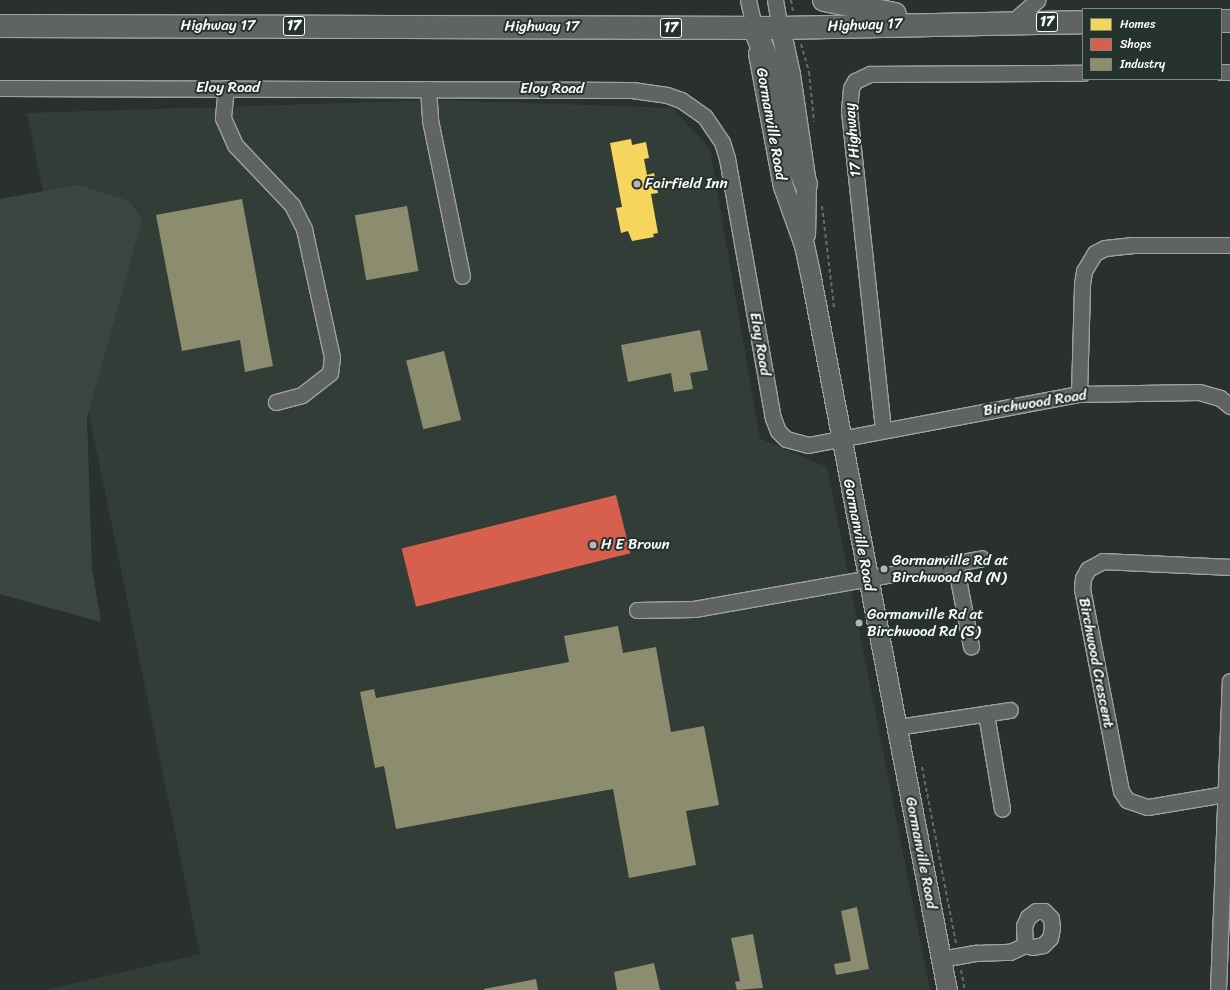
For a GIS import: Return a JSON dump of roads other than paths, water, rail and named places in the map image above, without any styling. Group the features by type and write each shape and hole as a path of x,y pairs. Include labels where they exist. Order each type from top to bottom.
{"highway":[{"path":"824,0 944,23"},
{"name":"Highway 17","path":"0,26 788,27 944,23 1082,22"},
{"path":"754,27 774,76 786,138 814,191"}],"main road":[{"name":"Gormanville Road","path":"754,27 783,186 804,245 840,438 897,727 950,957 947,990"},
{"name":"Gormanville Road","path":"788,27 791,82 814,191 804,245"}],"street":[{"name":"Gormanville Road","path":"748,0 754,27"},
{"name":"Gormanville Road","path":"775,0 788,27"},
{"path":"1011,22 1038,0"},
{"name":"17 Highway","path":"883,429 849,110 851,88 855,81 870,74 1082,73"},
{"name":"Eloy Road","path":"0,88 632,90 666,95 681,100 705,117 714,128 727,158 773,418 778,431 786,439 796,444 808,445 840,438"},
{"path":"226,88 223,118 235,145 292,205 304,229 332,357 330,373 302,395 276,402"},
{"path":"428,89 430,120 462,276"},
{"path":"1079,394 1082,284 1084,271 1095,253 1105,248 1133,245 1230,245"},
{"name":"Birchwood Road","path":"840,438 1079,394 1198,392 1220,398 1230,406"},
{"path":"637,610 694,609 868,580 982,558"},
{"name":"Birchwood Crescent","path":"1225,794 1147,807 1127,800 1121,791 1082,589 1083,578 1088,569 1103,561 1230,567"},
{"path":"956,563 971,646"},
{"path":"1218,990 1230,681"},
{"path":"897,727 1010,710"},
{"path":"986,714 1002,809"},
{"path":"950,957 1010,952 1025,945"}],"place":[{"name":"Fairfield Inn","path":"637,184"},
{"name":"H E Brown","path":"593,545"},
{"name":"Gormanville Rd at Birchwood Rd (N)","path":"884,569"},
{"name":"Gormanville Rd at Birchwood Rd (S)","path":"859,623"}]}
